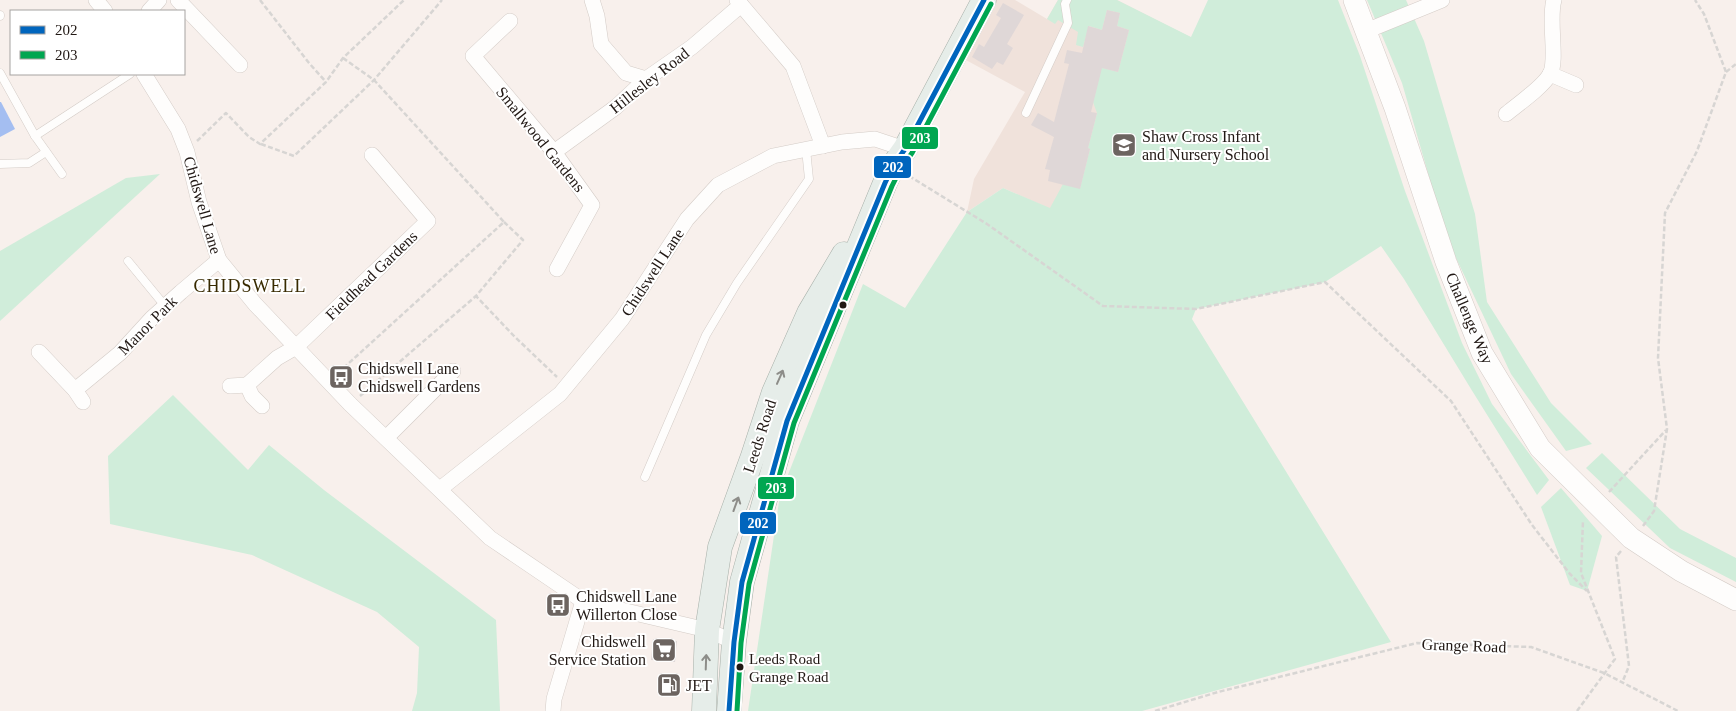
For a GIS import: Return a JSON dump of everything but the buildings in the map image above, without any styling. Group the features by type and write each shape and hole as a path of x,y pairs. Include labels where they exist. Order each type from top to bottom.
{"main road":[{"name":"Leeds Road","path":"704,711 707,630 720,547 774,392 809,313 894,166 984,0"},
{"name":"Challenge Way","path":"1354,0 1395,108 1446,262 1482,353 1540,448 1631,538 1681,571 1736,600"},
{"name":"Leeds Road","path":"729,711 734,642 742,582 787,421 894,166"}],"street":[{"path":"96,0 104,10"},
{"path":"150,10 159,0"},
{"path":"178,0 240,65"},
{"path":"592,0 597,16 600,44 626,73 646,79"},
{"path":"1366,32 1442,0"},
{"path":"1506,114 1550,74 1552,67 1554,0"},
{"path":"739,2 793,66 822,146"},
{"name":"Hillesley Road","path":"554,152 616,107 646,79 692,47 739,2"},
{"name":"Smallwood Gardens","path":"510,21 473,56 554,152 592,205 557,269"},
{"path":"1550,74 1576,85"},
{"name":"Chidswell Lane","path":"145,75 174,122 187,152 199,202 219,260 255,304 350,404 490,538 583,601 707,630 734,642"},
{"name":"Chidswell Lane","path":"440,489 560,394 622,319 687,219 718,185 773,156 842,142 875,139 894,166"},
{"name":"Fieldhead Gardens","path":"296,348 428,221 372,154"},
{"name":"Manor Park","path":"40,352 79,396 164,306 219,260"},
{"path":"230,386 247,385 277,358 296,348"},
{"path":"386,438 453,371"},
{"path":"247,385 252,396 262,406"},
{"path":"553,711 554,699 583,601"}],"lane":[{"path":"1026,113 1068,23 1065,4 1067,0"},
{"path":"0,73 35,136 62,174"},
{"path":"35,136 128,75"},
{"path":"0,90 7,84"},
{"path":"646,477 706,335 737,283 809,179 806,149"},
{"path":"0,164 29,163 46,152"},
{"path":"128,262 164,306"}],"path":[{"path":"260,0 326,82"},
{"path":"260,144 326,82 343,58 404,0"},
{"path":"187,152 226,112 249,136 260,144 294,156 374,80 442,0"},
{"path":"1695,0 1704,14 1726,72"},
{"path":"1639,531 1654,510 1667,429 1658,358 1665,213 1697,151 1726,72 1736,64"},
{"path":"894,166 986,224 1103,306 1196,309 1325,282 1451,401 1532,524 1570,574 1587,591"},
{"path":"350,404 476,296 523,240 504,222"},
{"path":"476,296 514,336 567,386"},
{"path":"1609,493 1667,429"},
{"path":"1577,711 1615,659 1581,573 1583,520"},
{"path":"1616,557 1629,666 1622,683"},
{"name":"Grange Road","path":"1155,711 1218,692 1417,643 1531,647 1604,673 1678,711"}],"shaded area":[{"name":"Shaw Cross Infant and Nursery School","path":"996,0 1015,0 1047,19 1058,0 1117,0 1192,38 1140,248 1003,188 967,212 974,179 1025,92 964,59"}],"green space":[{"path":"1058,0 1117,0 1191,37 1208,0 1338,0 1360,56 1405,191 1462,343 1492,404 1549,480 1537,495 1404,279 1381,246 1325,282 1196,309 1192,319 1391,642 1142,711 748,711 780,495 863,284 905,308 967,212 1003,188 1050,208 1063,184 1080,188 1097,113 1093,102 1099,67 1118,72 1129,30 1117,26 1120,13 1107,10 1102,30 1089,26 1083,47 1076,45 1078,32 1058,20 1055,24 1047,19"},
{"path":"1367,0 1406,0 1424,41 1475,214 1487,302 1551,403 1592,444 1566,451 1511,374 1447,239 1402,83"},
{"path":"160,174 0,321 0,251 126,178"},
{"path":"173,395 248,470 269,445 324,490 496,620 500,711 412,711 417,693 419,647 377,612 252,555 110,524 108,456"},
{"path":"1602,453 1680,529 1736,558 1736,582 1670,548 1586,468"},
{"path":"1561,488 1602,536 1587,591 1570,585 1541,507"}],"water":[{"path":"0,102 15,129 0,137"}],"transit line":[{"name":"202","path":"729,711 734,642 742,582 787,421 885,183 984,0"},
{"name":"203","path":"737,711 741,643 749,584 794,423 892,186 912,153 991,4"}],"place":[{"name":"Shaw Cross Infant and Nursery School","path":"1124,145"},
{"name":"Chidswell Lane Chidswell Gardens","path":"341,377"},
{"name":"Chidswell Lane Willerton Close","path":"558,605"},
{"name":"Chidswell Service Station","path":"664,650"},
{"name":"Leeds Road Grange Road","path":"740,667"},
{"name":"JET","path":"669,685"}],"district":[{"name":"CHIDSWELL","path":"250,286"}]}
